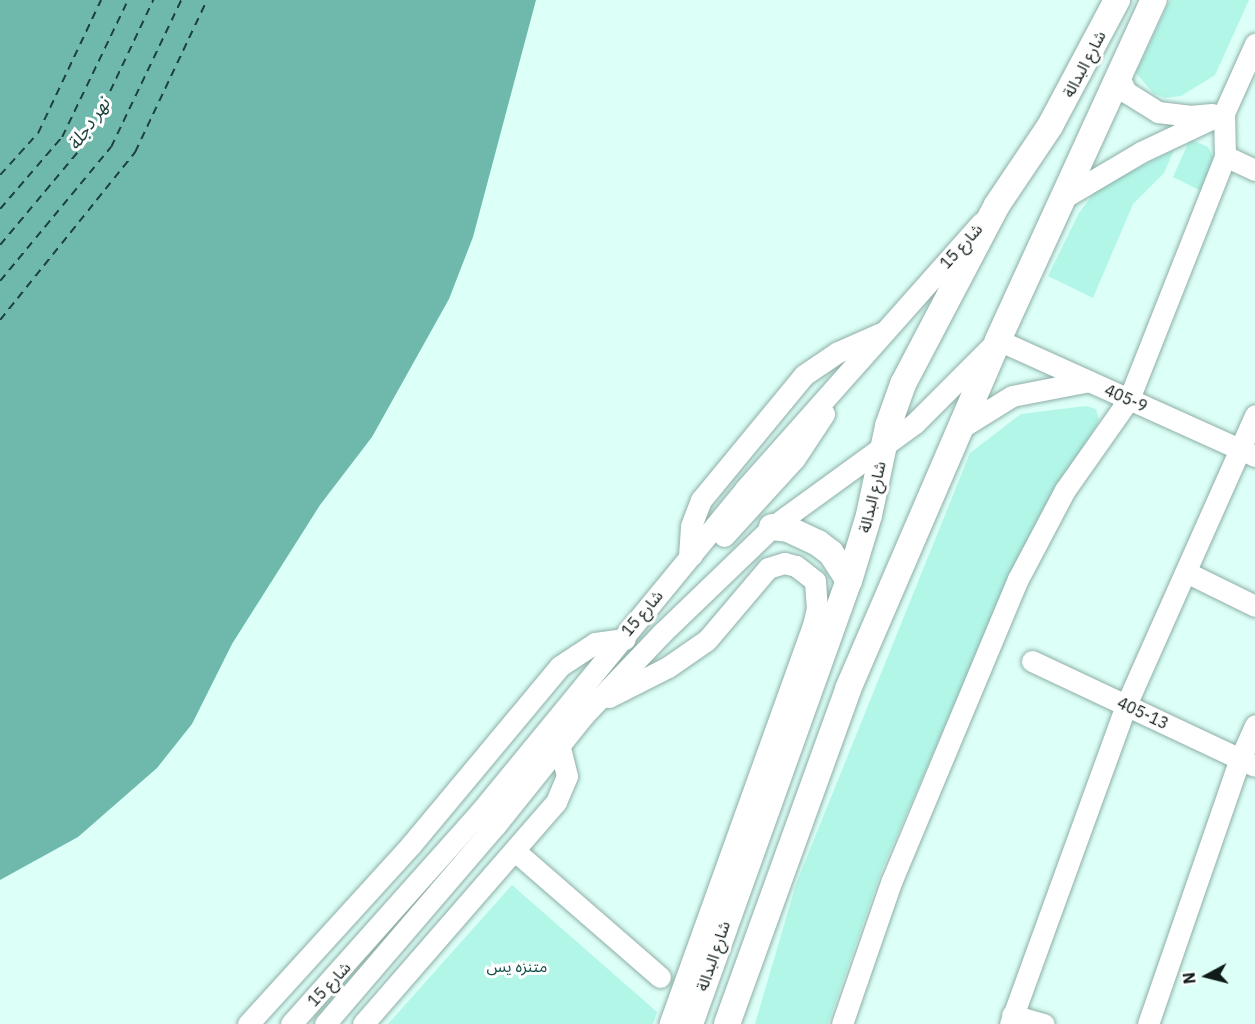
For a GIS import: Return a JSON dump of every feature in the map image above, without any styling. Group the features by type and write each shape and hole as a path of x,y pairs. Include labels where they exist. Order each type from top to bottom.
{"main road":[{"name":"شارع البدالة","path":"690,1024 849,581 903,384 997,205 1050,126 1117,0"},
{"name":"شارع البدالة","path":"727,1024 811,782 998,340 1154,0"},
{"path":"772,527 788,529 818,543 831,553 849,581"}],"street":[{"path":"842,1024 892,880 1018,579 1065,490 1129,399 1225,156 1224,113 1255,44"},
{"path":"1118,75 1126,92 1158,112 1189,116 1224,113"},
{"path":"1065,197 1141,152 1224,113"},
{"path":"1225,156 1255,170"},
{"name":"شارع 15","path":"325,1024 487,819 536,742 622,636 836,386 997,205"},
{"path":"689,556 692,526 701,500 804,375 838,352 884,332"},
{"name":"شارع 15","path":"291,1024 487,819 560,748 584,715 642,654 772,527 884,448 944,397 998,340"},
{"name":"405-9","path":"998,340 1248,452"},
{"path":"959,429 1012,396 1089,381"},
{"path":"1044,1024 1011,1019 1126,705 1185,572 1248,452 1255,415"},
{"path":"584,715 707,640 768,568 784,563 796,566 815,581 817,608 813,625 669,1024"},
{"path":"1185,572 1255,606"},
{"path":"248,1024 410,846 570,657 595,643 622,636 642,654"},
{"name":"405-13","path":"1032,661 1247,762"},
{"path":"512,724 536,742"},
{"path":"1148,1024 1247,762 1255,725"},
{"path":"363,1024 562,794 567,766 560,748"},
{"path":"515,851 660,977"}],"green space":[{"path":"1170,0 1249,0 1215,75 1181,96 1165,98 1153,93 1136,73"},
{"path":"1190,139 1208,147 1215,161 1203,192 1173,177"},
{"path":"1174,150 1164,173 1133,204 1093,298 1048,276 1079,213 1098,188"},
{"path":"1086,406 1096,409 1099,420 1000,600 881,872 828,1024 755,1024 796,884 970,453 1021,414"},
{"name":"متنزه يس","path":"512,885 657,1012 653,1024 388,1024"}],"water":[{"name":"نهر دجلة","path":"0,0 536,0 473,237 449,299 372,437 320,505 232,644 192,724 157,768 78,837 0,880"}],"ferry route":[{"path":"0,175 38,133 101,0"},
{"path":"0,209 62,137 128,0"},
{"path":"0,245 86,142 153,0"},
{"path":"0,281 111,147 181,0"},
{"path":"0,320 135,152 207,0"}]}
